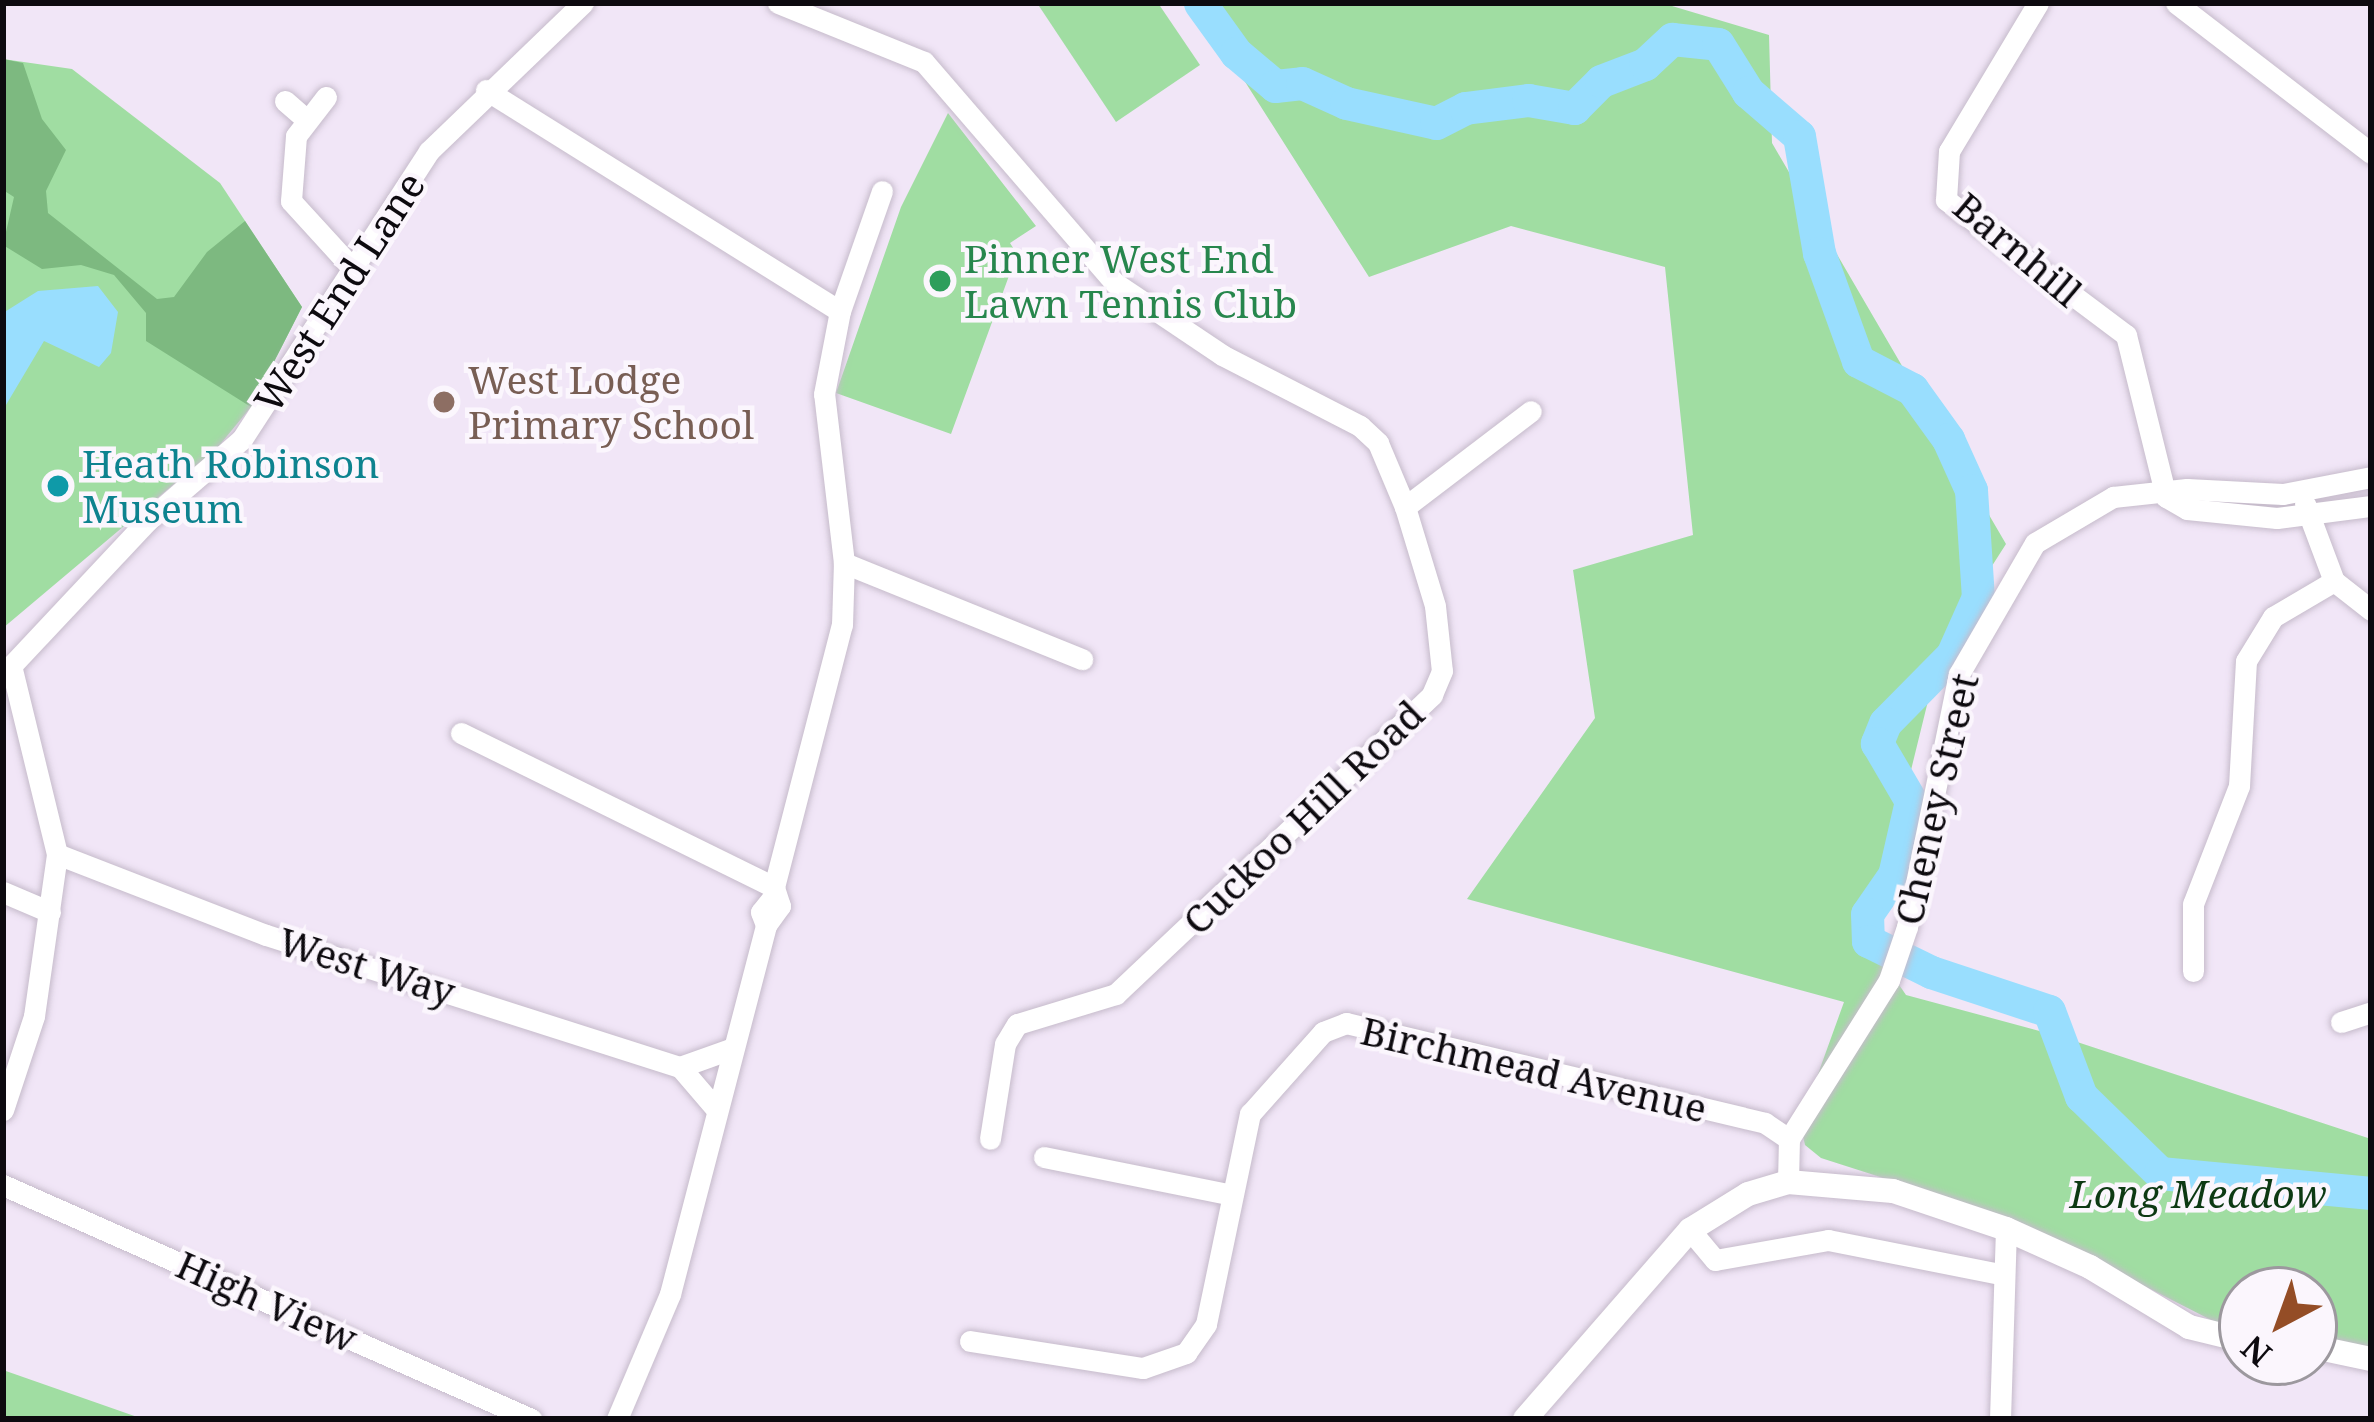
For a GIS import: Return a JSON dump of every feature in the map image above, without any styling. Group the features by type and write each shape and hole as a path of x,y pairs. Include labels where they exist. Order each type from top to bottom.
{"main road":[{"path":"1526,1419 1690,1230 1748,1194 1788,1182 1893,1191 2006,1229 2090,1267 2189,1327 2218,1334"},
{"path":"2338,1352 2371,1359"}],"street":[{"name":"West End Lane","path":"3,1110 34,1016 58,854 7,664 147,520 242,439 429,151 486,90 583,3"},
{"name":"Cuckoo Hill Road","path":"778,3 924,62 1115,283 1222,356 1360,426 1378,443 1405,507 1435,606 1442,671 1432,695 1116,994 1017,1024 1005,1044 990,1139"},
{"name":"Barnhill","path":"2038,3 1949,151 1946,200 2126,335 2166,497"},
{"path":"2176,3 2371,153"},
{"path":"486,90 840,311"},
{"path":"326,97 296,136 291,201 355,271"},
{"path":"285,101 306,119"},
{"path":"617,1419 670,1294 766,925 760,912 774,891 838,652 844,562 824,394 840,311 882,191"},
{"path":"1405,507 1531,411"},
{"name":"Cheney Street","path":"2304,503 2371,477"},
{"name":"Cheney Street","path":"1788,1182 1789,1139 1850,1031 1889,980 1907,927 1959,674 2035,543 2113,497 2166,497 2187,489 2371,506"},
{"path":"2304,503 2334,581 2371,610"},
{"path":"844,562 1082,659"},
{"path":"2193,971 2193,904 2240,785 2243,680 2252,643 2273,617 2334,581"},
{"path":"460,733 774,891"},
{"name":"West Way","path":"58,854 266,935 680,1067"},
{"path":"3,892 50,913"},
{"path":"2341,1022 2371,1012"},
{"name":"Birchmead Avenue","path":"970,1341 1143,1368 1186,1353 1206,1324 1232,1195 1262,1093 1323,1032 1346,1023 1766,1123 1789,1139"},
{"path":"716,1109 680,1067 733,1048"},
{"path":"1044,1157 1232,1195"},
{"name":"High View","path":"3,1185 531,1419"},
{"path":"2000,1419 2006,1229"},
{"path":"1690,1230 1715,1260 1828,1240 2004,1275"}],"green space":[{"path":"1037,3 1158,3 1200,65 1116,122"},
{"name":"Long Meadow","path":"1195,3 1662,3 1769,35 1772,143 2006,544 1942,644 1869,941 1906,995 2062,1037 2371,1139 2371,1354 2338,1345 2338,1266 2218,1266 2215,1322 2017,1221 1821,1158 1805,1145 1800,1124 1844,1002 1467,899 1595,718 1573,570 1693,535 1665,267 1511,226 1369,277"},
{"path":"3,59 72,69 220,183 302,307 251,407 218,447 3,628"},
{"path":"3,59 23,63 42,119 66,150 46,191 48,213 157,299 174,297 207,252 245,221 302,307 251,407 146,341 146,313 114,275 81,265 42,269 3,245 14,197 3,190"},
{"name":"Pinner West End Lawn Tennis Club","path":"948,113 1036,226 1010,243 1017,254 951,434 836,393 901,207"},
{"path":"3,1370 143,1419 3,1419"}],"water":[{"path":"98,286 118,312 111,353 99,367 44,341 3,410 3,313 38,291"}],"waterway":[{"path":"1200,3 1236,53 1275,86 1302,83 1346,103 1436,123 1465,108 1528,100 1574,108 1601,81 1645,64 1672,39 1718,44 1748,92 1799,136 1819,253 1858,361 1912,389 1948,439 1971,490 1978,597 1952,655 1885,723 1877,743 1911,801 1894,875 1867,914 1868,941 1931,972 2049,1011 2081,1096 2160,1173 2371,1193"}],"place":[{"name":"Pinner West End Lawn Tennis Club","path":"940,281"},
{"name":"West Lodge Primary School","path":"444,402"},
{"name":"Heath Robinson Museum","path":"58,486"}]}
